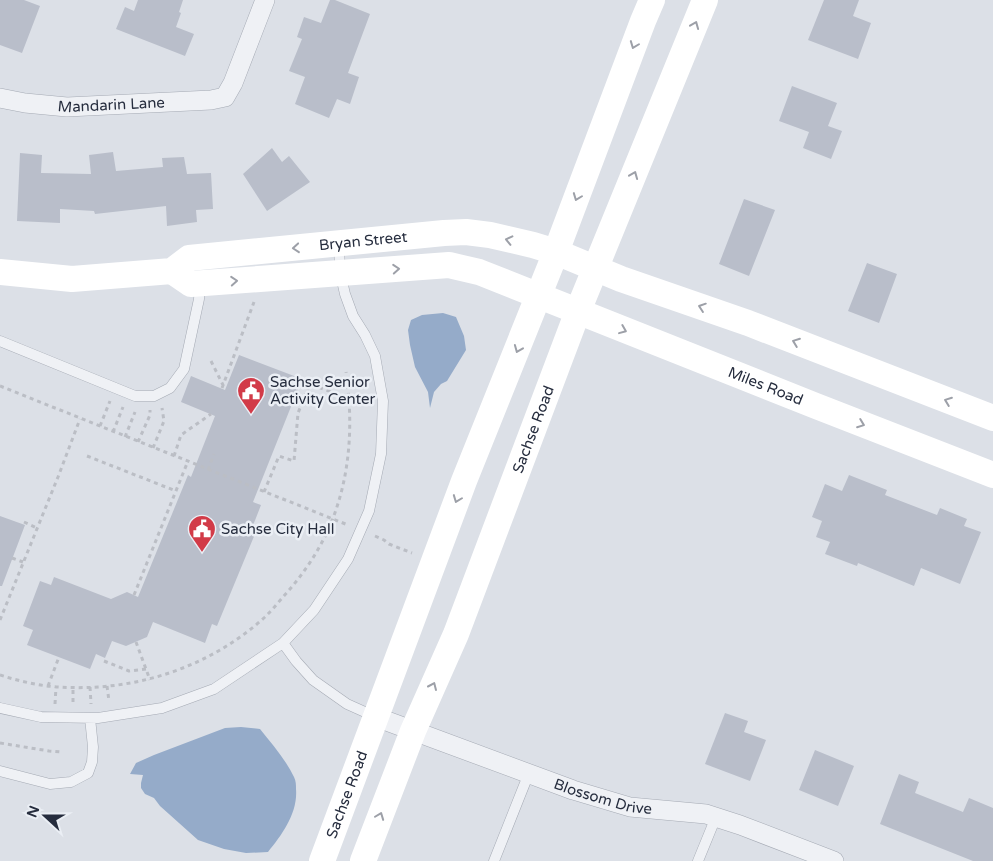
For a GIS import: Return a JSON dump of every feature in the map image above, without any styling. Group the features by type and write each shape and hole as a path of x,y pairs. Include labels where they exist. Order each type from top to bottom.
{"main road":[{"name":"Sachse Road","path":"322,861 464,481 556,252 652,0"},
{"name":"Sachse Road","path":"363,861 413,731 456,634 578,311 705,0"},
{"name":"Bryan Street","path":"199,270 339,244 466,232 490,235 556,252"},
{"path":"556,252 596,269 748,323 993,418"},
{"name":"Bryan Street","path":"0,272 72,280 172,271 189,258 199,270 340,272 449,265 479,272 539,295"},
{"name":"Miles Road","path":"539,295 993,475"}],"street":[{"name":"Mandarin Lane","path":"0,98 25,103 67,107 211,100 225,97 233,83 265,0"},
{"name":"Blossom Drive","path":"376,717 573,790 630,807 706,814 834,861"}],"lane":[{"path":"0,708 40,717 90,718 162,708 214,688 283,643 314,610 348,559 369,511 381,454 383,401 375,356 353,316 340,272 339,244"},
{"path":"0,341 136,396 151,395 170,388 184,369 198,299 199,270"},
{"path":"283,643 313,680 347,704 376,717"},
{"path":"0,771 50,784 71,782 88,773 92,762 93,747 90,718"},
{"path":"494,861 529,773"},
{"path":"698,861 716,817"}],"path":[{"path":"210,361 222,387 255,298"},
{"path":"0,675 21,681 68,688 103,687 150,680 188,667 212,654 240,638 266,616 298,581 323,540 336,508 346,469 350,439 350,399 346,372"},
{"path":"264,492 279,456 294,461 298,413 310,384 350,399"},
{"path":"0,386 350,526"},
{"path":"100,426 115,387"},
{"path":"112,432 128,392"},
{"path":"125,437 151,395"},
{"path":"138,442 150,415 151,395"},
{"path":"151,395 164,421 152,448"},
{"path":"174,456 181,434 211,414"},
{"path":"0,620 80,419"},
{"path":"208,470 214,454"},
{"path":"87,456 176,490"},
{"path":"134,595 188,462"},
{"path":"24,522 37,528"},
{"path":"372,535 415,554"},
{"path":"12,558 24,562"},
{"path":"136,642 150,680"},
{"path":"48,686 59,657"},
{"path":"104,661 129,671 146,669"},
{"path":"0,742 62,752"}],"water":[{"path":"443,313 456,317 464,336 466,350 447,381 441,384 434,392 430,408 428,392 415,367 408,330 411,320 422,315"},
{"path":"225,728 260,729 283,758 296,782 296,798 292,815 284,831 268,852 246,853 224,849 198,840 160,806 154,798 145,794 141,788 143,775 130,774 136,763 154,755"}],"building":[{"path":"0,0 24,0 40,6 22,53 0,45"},
{"path":"138,0 183,0 176,27 194,34 185,56 116,29 125,7 134,11"},
{"path":"330,0 335,0 370,14 348,73 359,77 350,104 337,99 329,118 295,104 305,77 289,71 302,39 297,37 304,17 321,23"},
{"path":"824,0 859,0 853,16 871,23 858,59 808,40"},
{"path":"792,86 837,103 828,126 842,131 831,159 803,148 809,132 779,121"},
{"path":"272,148 282,162 289,156 310,182 267,211 243,174"},
{"path":"113,152 116,171 163,167 162,158 184,157 187,174 211,173 213,209 196,210 197,222 167,226 166,206 95,214 94,211 60,209 60,223 17,221 20,153 42,155 41,173 91,174 89,155"},
{"path":"744,199 775,210 749,276 719,264"},
{"path":"867,263 897,274 879,323 848,311"},
{"name":"Sachse City Hall","path":"239,355 302,379 253,502 261,505 252,528 257,529 217,626 212,624 205,643 153,622 147,637 126,646 112,641 105,658 96,654 90,669 27,645 33,630 23,626 40,581 51,585 54,577 111,599 127,592 138,597 188,475 191,477 215,416 181,402 191,376 225,390"},
{"path":"849,475 887,490 885,495 937,515 940,508 967,519 964,526 981,532 960,584 921,568 914,586 858,563 857,566 825,554 830,542 816,537 822,521 812,517 825,484 842,491"},
{"path":"0,516 25,525 2,586 0,586"},
{"path":"725,713 748,721 744,732 766,740 750,781 705,764"},
{"path":"815,750 854,766 838,806 799,790"},
{"path":"899,774 919,782 915,793 963,812 969,798 993,808 993,861 973,861 880,824"}],"place":[{"name":"Sachse Senior Activity Center","path":"251,415"},
{"name":"Sachse City Hall","path":"202,553"}]}
